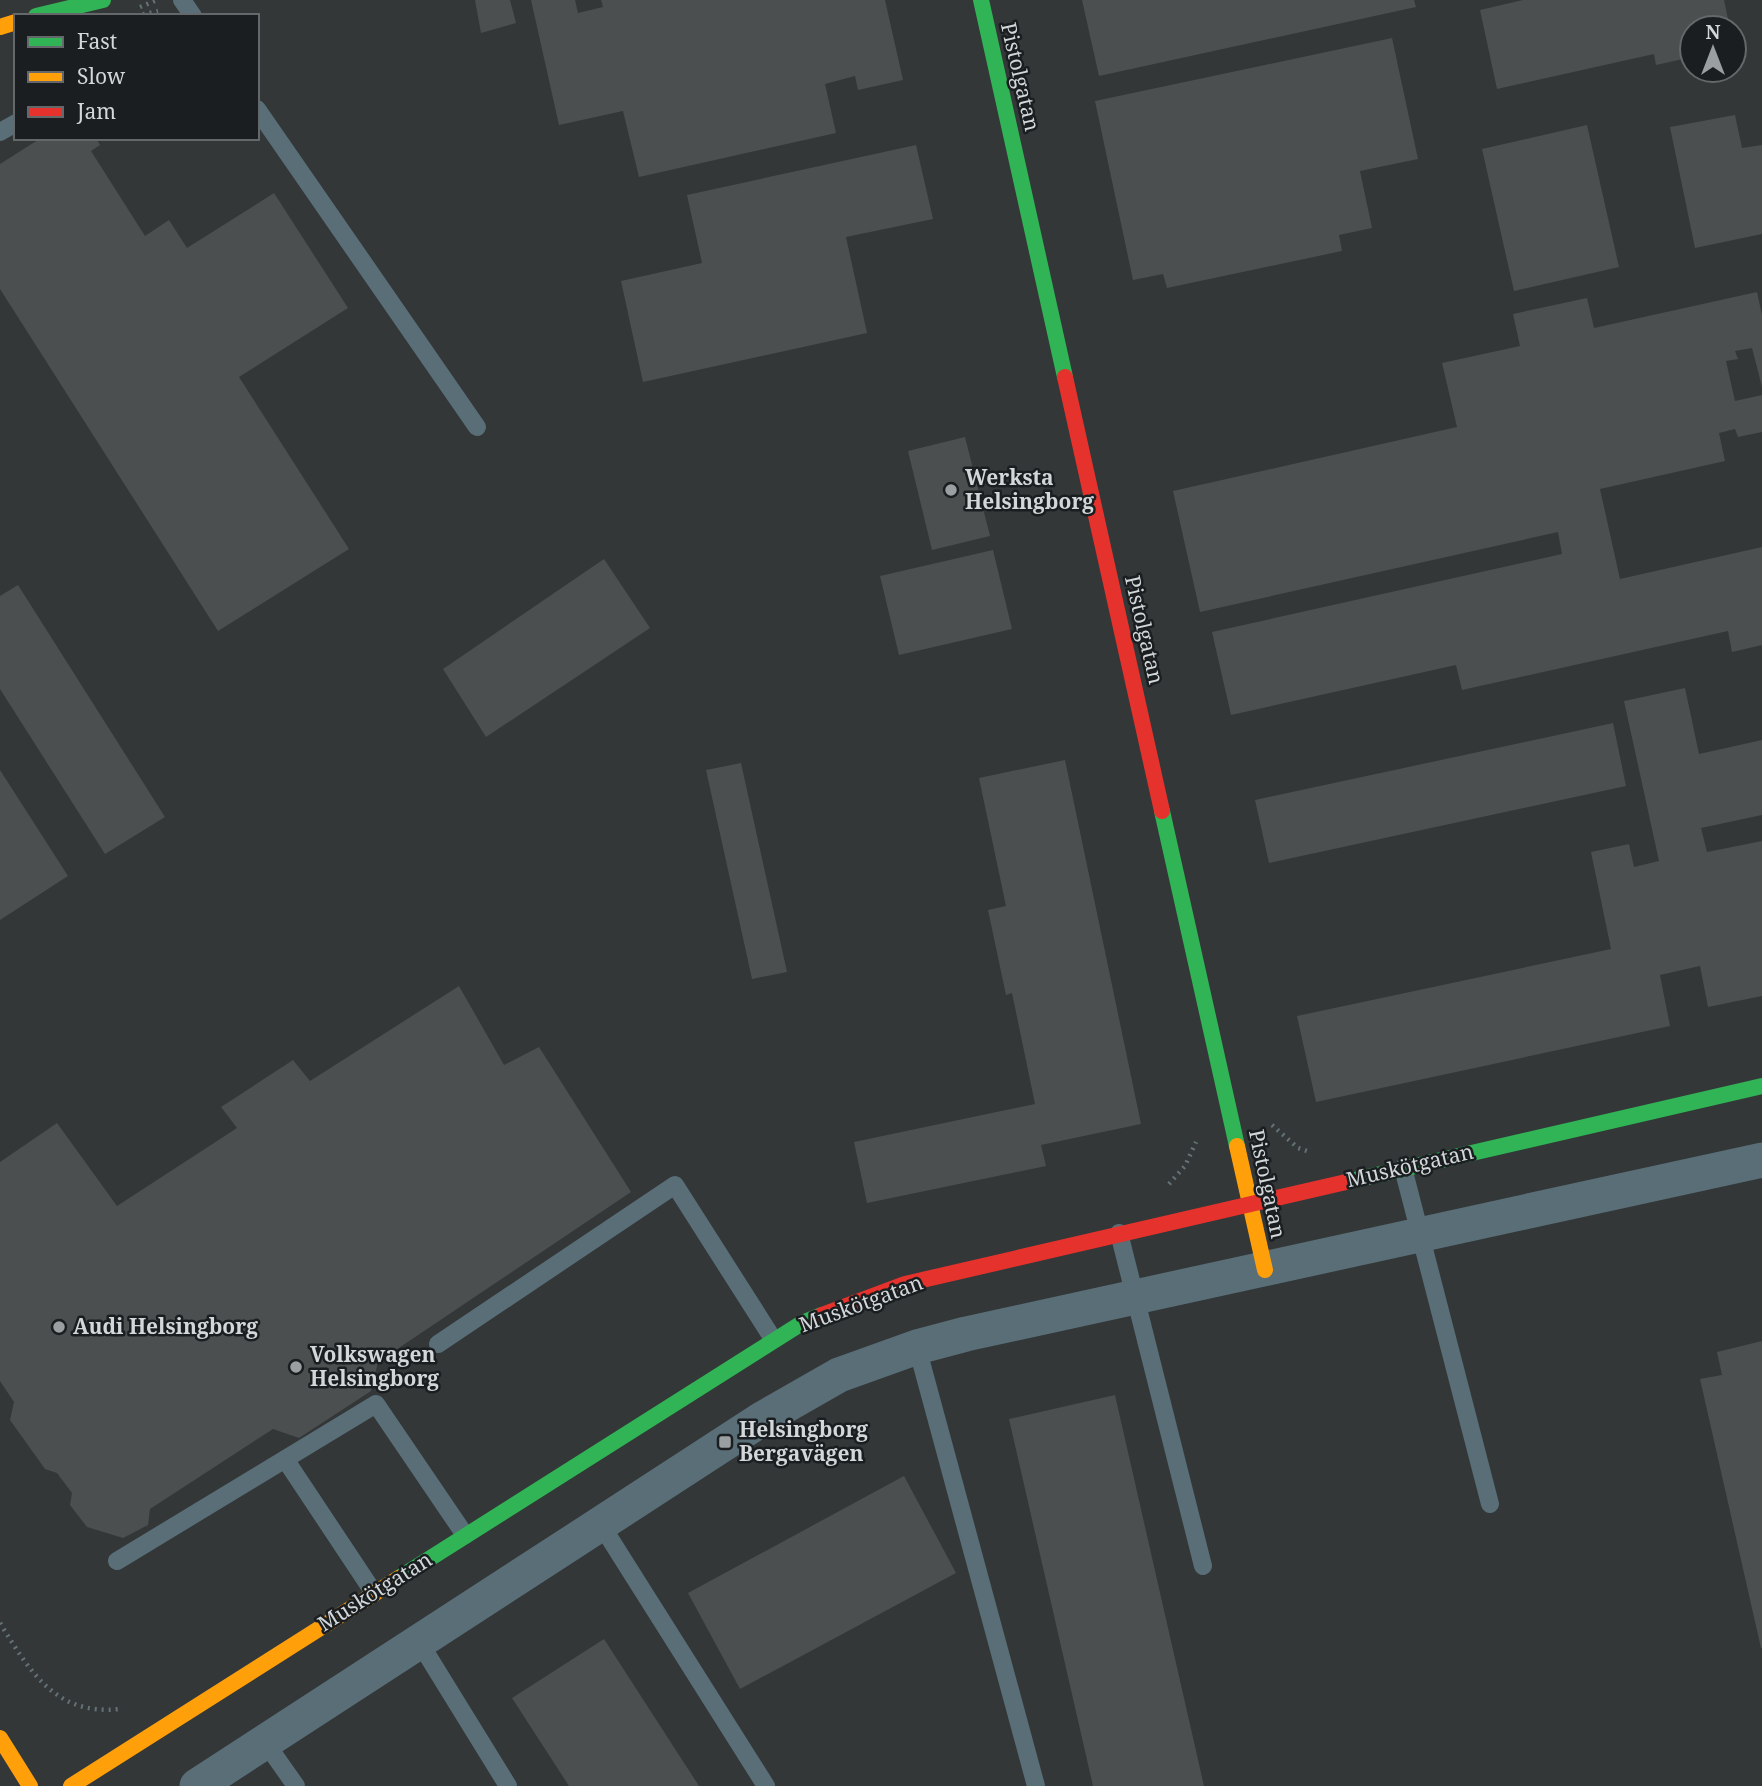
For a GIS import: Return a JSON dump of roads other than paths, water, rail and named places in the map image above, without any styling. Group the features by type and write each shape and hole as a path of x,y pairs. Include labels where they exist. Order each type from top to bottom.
{"street":[{"path":"44,14 103,0"},
{"name":"Pistolgatan","path":"981,0 1265,1270"},
{"name":"Muskötgatan","path":"71,1786 802,1323 905,1284 1250,1202 1762,1086"},
{"path":"197,1786 762,1419 839,1375 917,1347 1762,1160"},
{"path":"0,1738 30,1786"}],"lane":[{"path":"259,112 477,428"},
{"path":"1403,1168 1490,1504"},
{"path":"438,1344 675,1185 773,1339"},
{"path":"1119,1233 1203,1566"},
{"path":"917,1347 1036,1786"},
{"path":"117,1560 376,1404 465,1535"},
{"path":"285,1460 374,1592"},
{"path":"600,1523 766,1786"},
{"path":"418,1640 508,1786"},
{"path":"265,1742 296,1786"}],"place":[{"name":"Werksta Helsingborg","path":"951,490"},
{"name":"Audi Helsingborg","path":"59,1327"},
{"name":"Volkswagen Helsingborg","path":"296,1367"},
{"name":"Helsingborg Bergavägen","path":"725,1442"}]}
